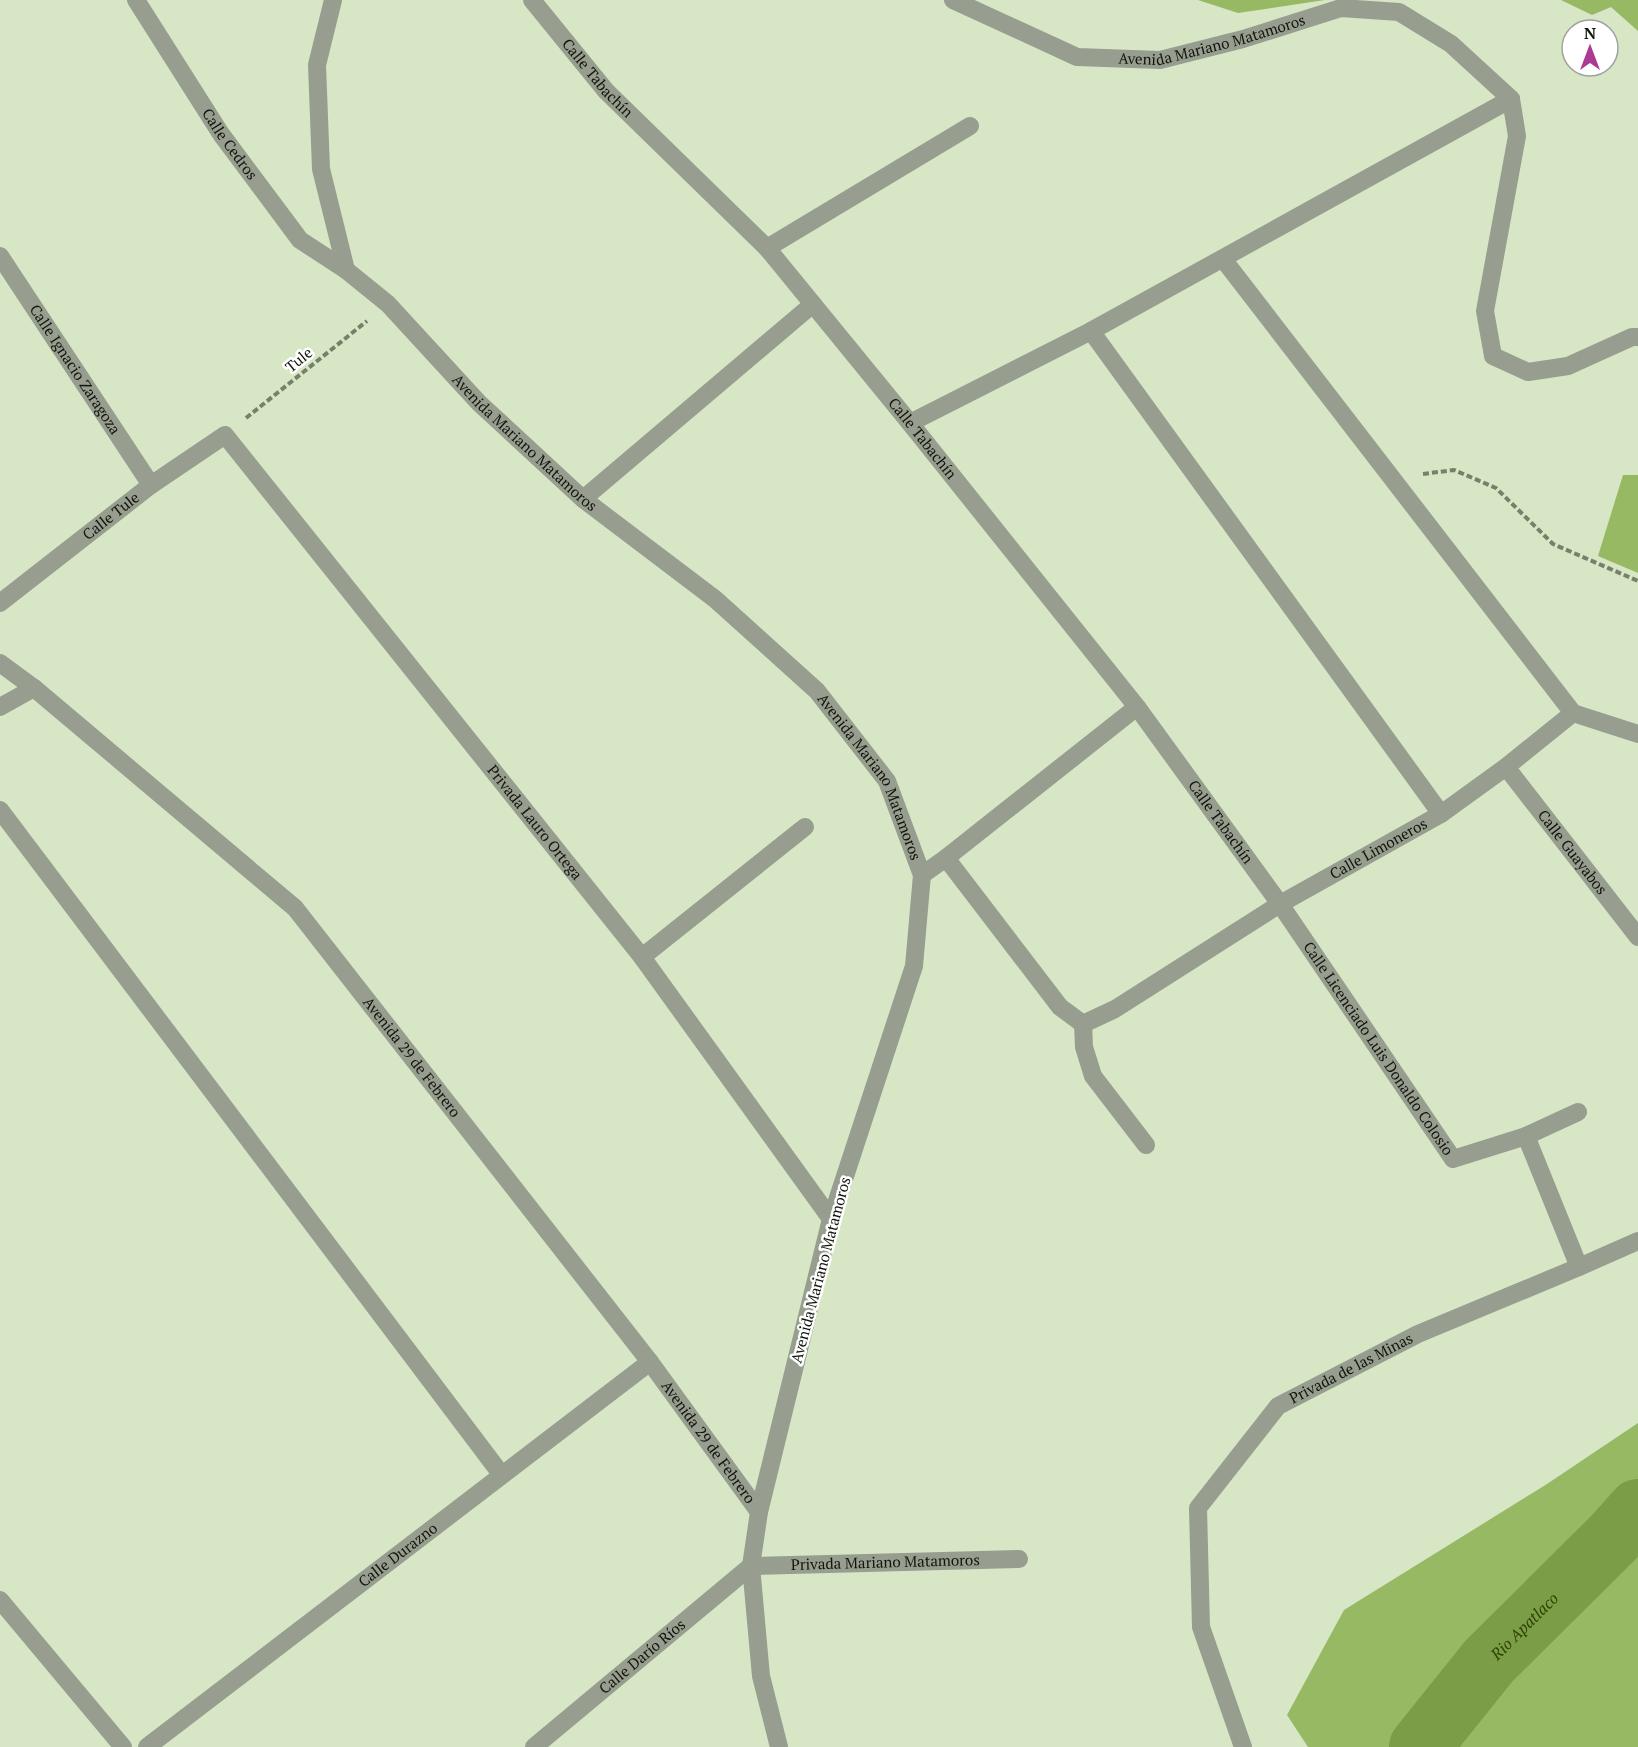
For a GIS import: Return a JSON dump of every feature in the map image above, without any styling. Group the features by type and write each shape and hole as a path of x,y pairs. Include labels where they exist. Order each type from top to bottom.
{"street":[{"name":"Calle Cedros","path":"136,0 221,134 300,240 346,270"},
{"path":"333,0 317,66 321,169 346,270"},
{"name":"Calle Tabachín","path":"532,0 606,91 766,248 813,304 1137,707 1280,904"},
{"name":"Avenida Mariano Matamoros","path":"953,0 1077,57 1160,60 1243,39 1341,8 1399,12 1451,44 1511,99"},
{"path":"910,423 1091,331 1511,99 1517,136 1485,310 1494,356 1528,372 1568,366 1638,337"},
{"path":"766,248 970,126"},
{"name":"Calle Ignacio Zaragoza","path":"0,256 151,485"},
{"path":"1223,259 1573,713 1638,734"},
{"name":"Avenida Mariano Matamoros","path":"346,270 388,304 479,403 583,499 715,598 817,691 887,781 922,874 914,966 831,1219 759,1512 751,1566 760,1676 779,1747"},
{"path":"583,499 813,304"},
{"path":"1091,331 1441,814"},
{"name":"Calle Tule","path":"0,603 151,485 225,435"},
{"name":"Privada Lauro Ortega","path":"225,435 642,957 831,1219"},
{"name":"Avenida 29 de Febrero","path":"0,663 34,688 295,908 650,1362 759,1512"},
{"path":"0,707 34,688"},
{"path":"922,874 946,858 1137,707"},
{"name":"Calle Limoneros","path":"1083,1024 1115,1009 1280,904 1441,814 1506,767 1573,713"},
{"name":"Calle Guayabos","path":"1506,767 1638,937"},
{"path":"0,810 501,1474"},
{"path":"642,957 805,827"},
{"path":"946,858 1060,1007 1083,1024 1084,1047 1094,1076 1146,1145"},
{"name":"Calle Licenciado Luis Donaldo Colosio","path":"1280,904 1453,1159 1526,1136 1578,1112"},
{"path":"1526,1136 1579,1267"},
{"name":"Privada de las Minas","path":"1243,1747 1201,1628 1198,1508 1278,1406 1418,1334 1638,1240"},
{"name":"Calle Durazno","path":"147,1747 650,1362"},
{"name":"Privada Mariano Matamoros","path":"751,1566 1019,1559"},
{"name":"Calle Darío Ríos","path":"534,1747 751,1566"},
{"path":"0,1600 123,1747"}],"path":[{"name":"Tule","path":"225,435 388,304"},
{"path":"1393,478 1454,470 1496,488 1553,544 1638,581"}],"green space":[{"path":"1198,0 1325,0 1238,13"},
{"path":"1561,0 1638,0 1638,31 1611,7 1592,15"},
{"path":"1623,475 1638,475 1638,573 1598,556"},
{"path":"1638,1423 1638,1747 1308,1747 1287,1715 1344,1610 1547,1484"}],"waterway":[{"name":"Rio Apatlaco","path":"1420,1747 1489,1661 1614,1537 1638,1510"}]}
